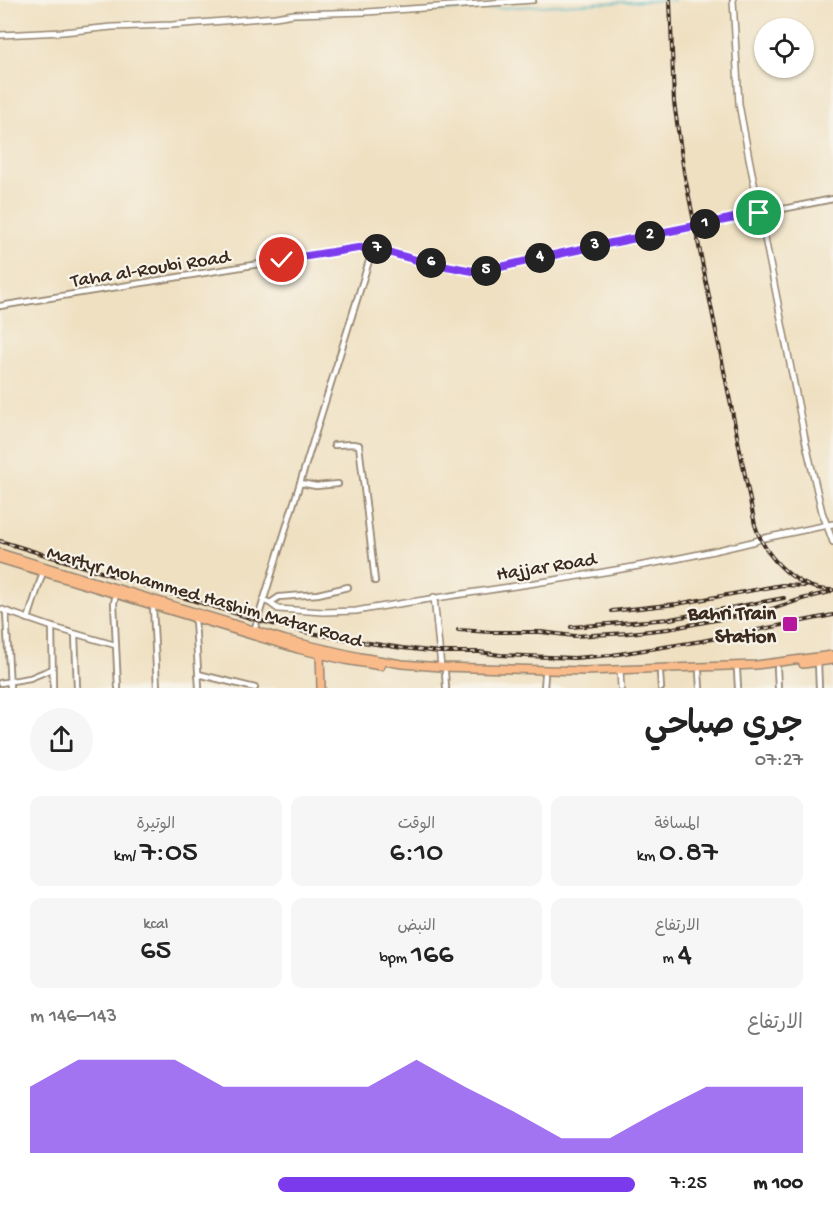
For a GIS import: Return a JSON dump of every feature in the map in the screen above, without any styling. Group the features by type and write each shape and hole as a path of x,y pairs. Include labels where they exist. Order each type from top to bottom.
{"main road":[{"name":"Martyr Mohammed Hashim Matar Road","path":"0,553 345,660 380,666 584,675 756,665 833,655"},
{"name":"Martyr Mohammed Hashim Matar Road","path":"0,559 298,649 322,651"},
{"path":"322,651 323,688"},
{"name":"Martyr Mohammed Hashim Matar Road","path":"443,670 660,673 777,668 833,660"}],"street":[{"path":"0,35 533,0"},
{"path":"733,0 739,104 759,213 817,495 830,524 833,542"},
{"name":"Taha al-Roubi Road","path":"0,306 358,248 373,248 420,261 478,272 833,199"},
{"path":"254,631 373,248"},
{"path":"334,445 359,445 375,581"},
{"path":"300,483 316,486 338,484"},
{"name":"Hajjar Road","path":"263,600 278,609 323,612 354,611 551,580 720,550 830,524"},
{"path":"28,619 43,572"},
{"path":"270,603 279,597 318,594 348,586"},
{"path":"116,594 114,603 118,688"},
{"path":"434,597 446,688"},
{"path":"153,606 157,688"},
{"path":"10,685 3,610 115,645"},
{"path":"195,619 199,688"},
{"path":"52,627 53,688"},
{"path":"75,634 77,688"},
{"path":"818,662 819,688"},
{"path":"777,668 778,688"},
{"path":"0,683 10,685 52,669"},
{"path":"737,670 738,688"},
{"path":"620,672 621,688"},
{"path":"699,672 700,688"},
{"path":"660,673 661,688"},
{"path":"198,674 243,687 255,688"},
{"path":"544,675 544,688"}],"waterway":[{"path":"393,13 668,0"},
{"path":"288,17 326,16"}],"railway":[{"path":"670,0 674,102 684,172 755,525 766,549 784,570 807,585 833,590"},
{"path":"0,541 257,620 356,641 440,652 574,658 612,655 702,641 833,615"},
{"path":"612,611 677,604 782,585 806,586"},
{"path":"458,630 541,632 574,636 629,633 668,629 769,610 830,592"},
{"path":"571,627 670,619 784,598"}],"place":[{"name":"Bahri Train Station","path":"790,624"}],"route":[{"path":"282,260 334,251 373,248 420,261 478,272 759,213"}]}
